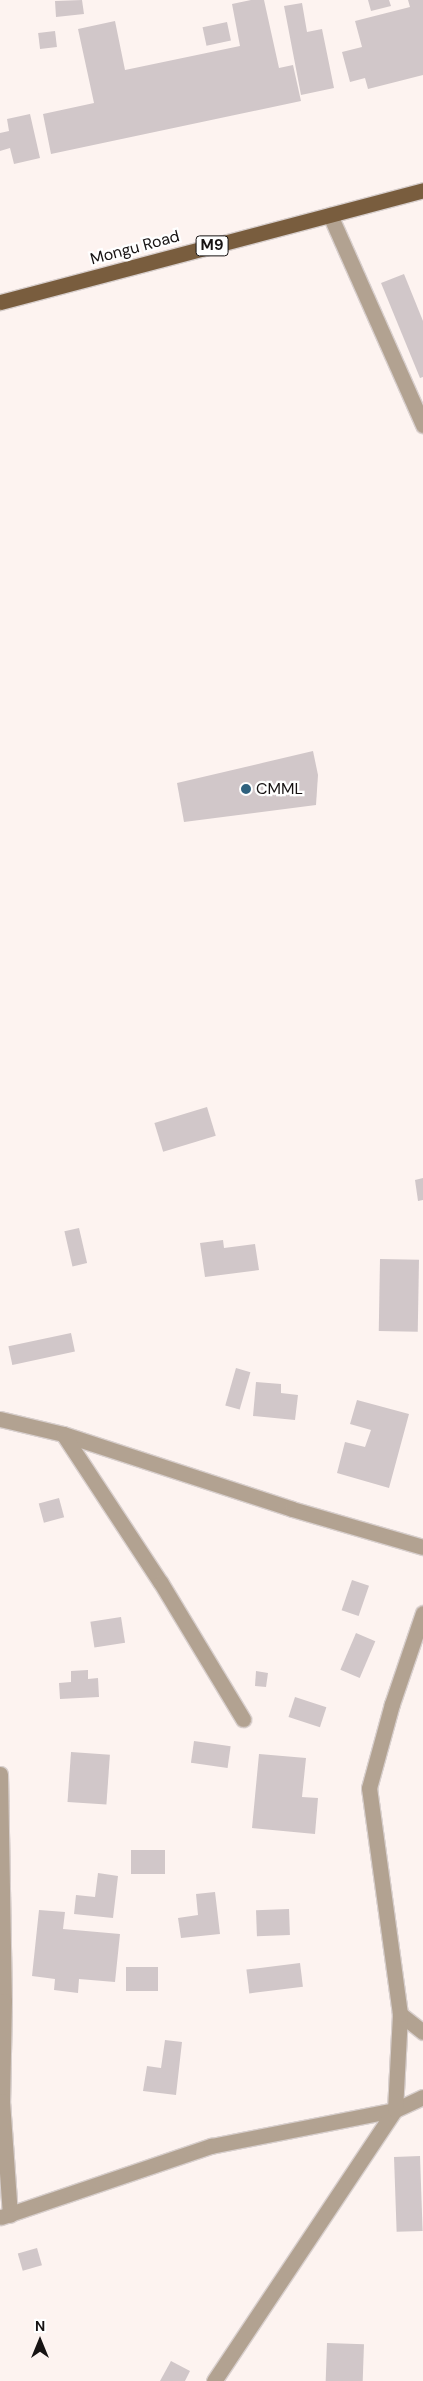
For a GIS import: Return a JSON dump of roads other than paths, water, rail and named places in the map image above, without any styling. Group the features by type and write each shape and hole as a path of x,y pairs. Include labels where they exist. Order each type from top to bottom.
{"main road":[{"name":"Mongu Road","path":"0,302 423,190"}],"street":[{"path":"330,215 423,424"},
{"path":"0,1419 63,1434 292,1510 423,1547"},
{"path":"63,1434 161,1583 243,1719"},
{"path":"214,2381 395,2110 400,2014 369,1788 392,1704 423,1613"},
{"path":"0,1774 4,2001 2,2101 5,2216 211,2146 395,2110 423,2097"},
{"path":"400,2014 423,2032"}],"place":[{"name":"CMML","path":"246,789"}]}
